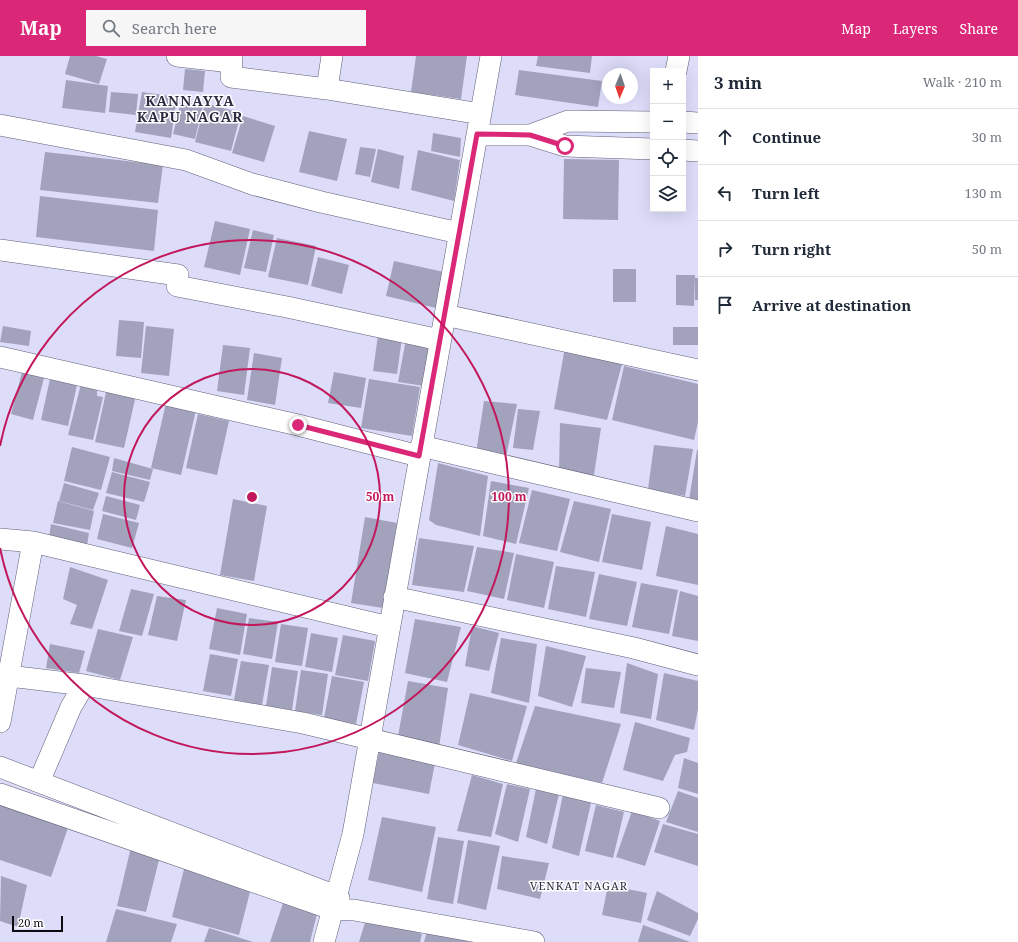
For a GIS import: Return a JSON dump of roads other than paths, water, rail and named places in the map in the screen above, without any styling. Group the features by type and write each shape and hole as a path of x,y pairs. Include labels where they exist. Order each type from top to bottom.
{"street":[{"path":"177,56 232,59 231,77 327,89 530,135 565,146 650,149"},
{"path":"327,89 332,56"},
{"path":"324,942 353,834 491,56"},
{"path":"677,68 679,56"},
{"path":"530,135 568,121 650,122"},
{"path":"686,122 698,123"},
{"path":"0,125 186,160 252,184 321,202 459,232"},
{"path":"686,150 698,151"},
{"path":"0,250 178,275 177,286 287,307 440,340"},
{"path":"445,315 698,370"},
{"path":"0,357 298,425 698,511"},
{"path":"0,539 33,542 389,627"},
{"path":"0,722 4,675 33,542"},
{"path":"394,597 634,648 698,665"},
{"path":"4,675 84,685 303,723 659,808"},
{"path":"39,782 71,707 84,685"},
{"path":"0,767 354,910 534,942"},
{"path":"0,794 76,820 334,902"},
{"path":"76,820 84,800"}],"district":[{"name":"KANNAYYA KAPU NAGAR","path":"190,110"},
{"name":"VENKAT NAGAR","path":"579,886"}]}
